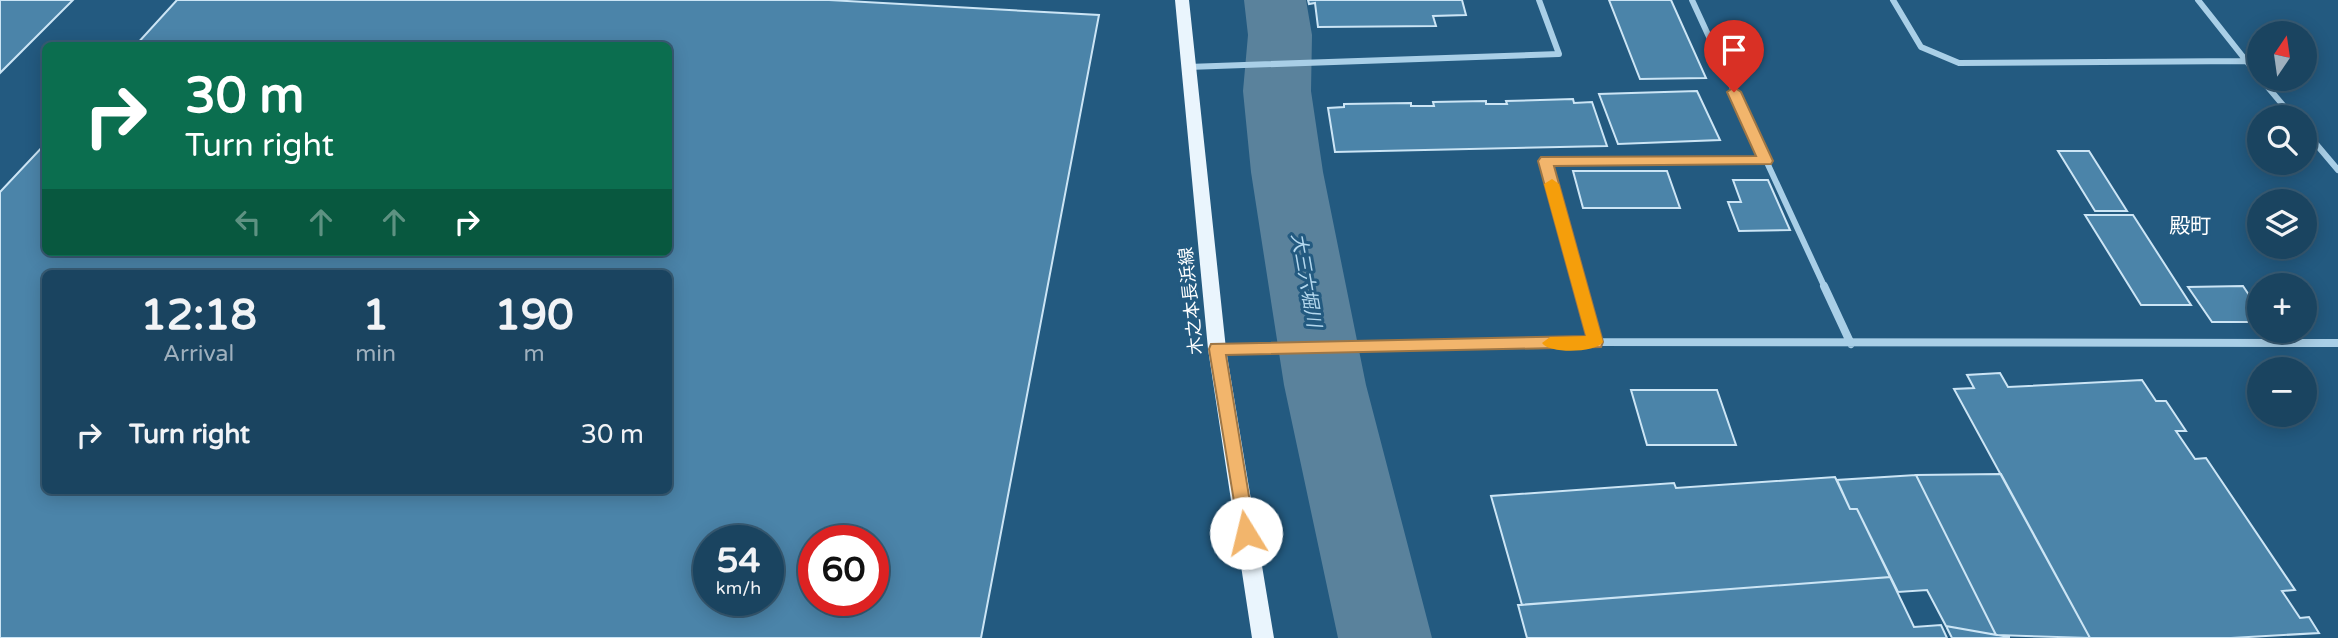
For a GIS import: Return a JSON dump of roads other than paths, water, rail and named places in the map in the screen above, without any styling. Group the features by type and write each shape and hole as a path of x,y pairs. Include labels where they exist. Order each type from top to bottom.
{"main road":[{"name":"木之本長浜線","path":"1182,0 1217,349 1263,638"}],"street":[{"path":"1188,67 1559,54 1539,0"},
{"path":"1692,0 1851,344"},
{"path":"1893,0 1921,47 1959,63 2246,61"},
{"path":"2198,0 2246,61"},
{"path":"2271,91 2283,105"},
{"path":"2317,145 2337,168"},
{"path":"1595,342 1546,161 1766,161"},
{"path":"1217,349 1595,342 2338,343"}],"waterway":[{"name":"大三六堀川","path":"1275,0 1280,35 1277,91 1287,172 1325,385 1385,638"}],"district":[{"name":"殿町","path":"2190,226"}]}
